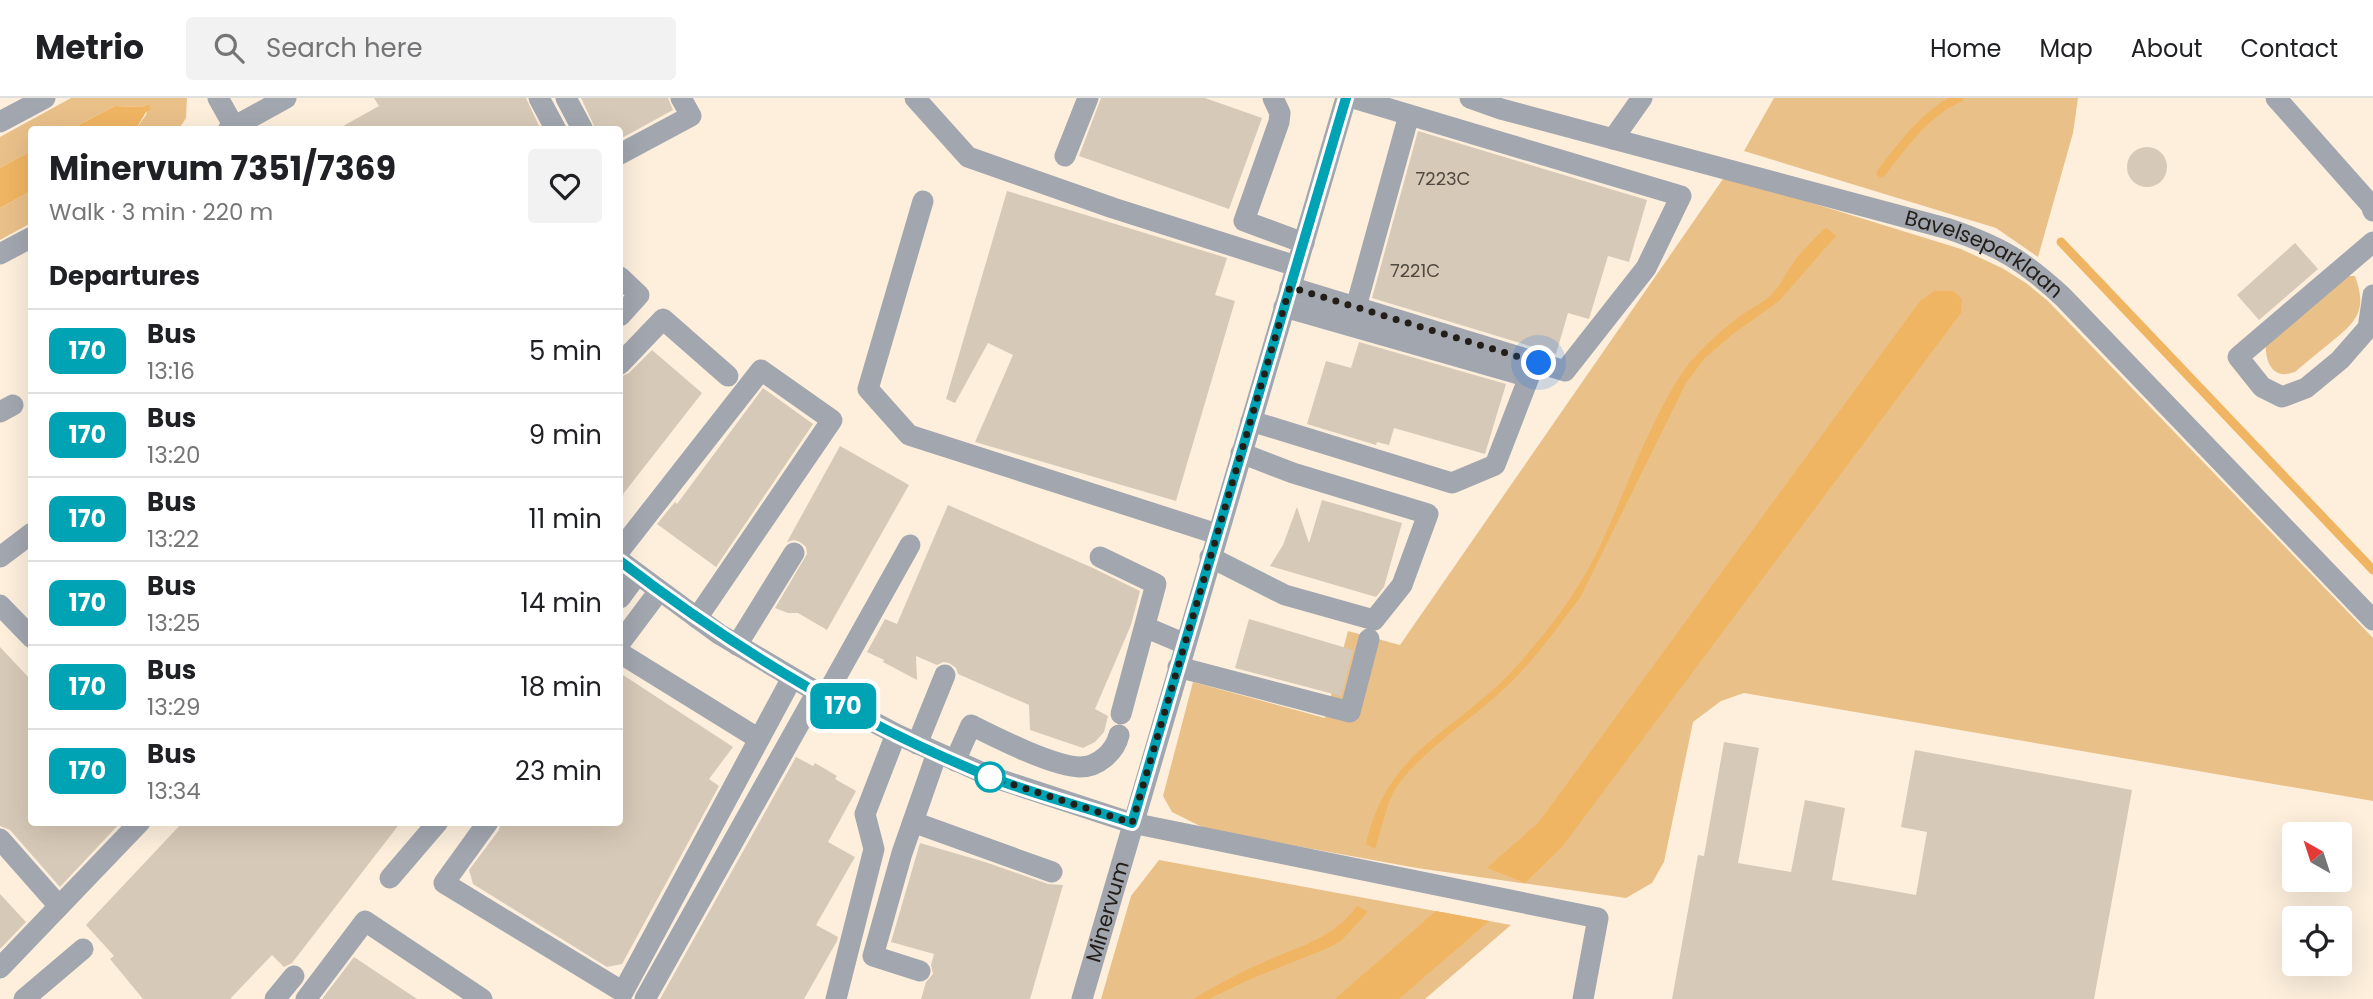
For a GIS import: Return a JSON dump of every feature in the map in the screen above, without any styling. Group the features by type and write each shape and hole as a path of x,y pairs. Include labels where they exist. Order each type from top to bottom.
{"street":[{"path":"0,122 45,98"},
{"path":"218,98 231,126"},
{"path":"236,126 286,98"},
{"path":"539,98 554,126"},
{"path":"566,98 581,126"},
{"path":"623,152 691,116 681,98"},
{"path":"915,98 968,157 1113,208 1290,287 1529,377 1495,465 1452,483 1251,421"},
{"path":"1065,156 1087,98"},
{"path":"1273,98 1280,113 1279,122 1244,221 1304,243"},
{"name":"Minervum","path":"1082,999 1346,98"},
{"path":"1290,287 1565,371 1646,268 1681,196 1353,98"},
{"name":"Bavelseparklaan","path":"1471,98 1501,109 1949,229 1984,241 2017,258 2063,297 2373,620"},
{"path":"1613,139 1642,98"},
{"path":"2276,98 2371,205 2373,211"},
{"path":"1356,307 1409,115"},
{"path":"923,201 868,389 909,435 1217,534"},
{"path":"0,254 28,239"},
{"path":"2373,242 2238,357 2262,387 2282,397 2306,388 2340,360 2368,328 2373,295"},
{"path":"623,279 639,295 623,313"},
{"path":"623,361 663,319 728,376"},
{"path":"623,546 761,370 832,420 697,618"},
{"path":"1210,557 1285,595 1374,620 1402,585 1427,514 1293,473 1241,453"},
{"path":"0,557 28,536"},
{"path":"645,999 910,545"},
{"path":"737,645 794,553"},
{"path":"920,971 873,956 913,822 946,757 971,725 1010,744 1077,767 1093,766 1118,743 1120,724 1156,584 1100,557"},
{"path":"623,563 697,618 792,678 896,734 992,777 1132,823 1598,918 1583,999"},
{"path":"623,594 637,575"},
{"path":"623,639 659,592"},
{"path":"0,605 28,634"},
{"path":"1145,627 1185,643"},
{"path":"1178,667 1350,712 1369,639"},
{"path":"623,655 759,739"},
{"path":"917,744 945,675"},
{"path":"485,826 444,883 623,992 792,678"},
{"path":"836,999 874,849 865,814 896,734"},
{"path":"913,822 1052,872"},
{"path":"0,968 136,826"},
{"path":"390,878 435,826"},
{"path":"0,839 59,906"},
{"path":"306,999 365,921 482,999"},
{"path":"24,999 83,949"},
{"path":"275,999 294,976"}],"shaded area":[{"path":"71,98 187,98 186,118 181,126 138,126 146,115 148,104 142,107 115,106 77,126 28,126 28,153 0,168 0,137"},
{"path":"1774,98 2078,98 2073,133 2038,257 1996,228 1744,151"},
{"path":"148,104 151,109 146,112 138,126 77,126 115,106 142,107"},
{"path":"28,153 28,193 0,208 0,168"},
{"path":"1725,176 1961,249 2002,268 2048,301 2373,638 2373,801 1744,693 1721,701 1693,722 1664,862 1652,883 1626,898 1417,868 1208,830 1172,812 1163,796 1193,682 1325,718 1348,631 1400,645"},
{"path":"28,193 28,225 0,240 0,208"},
{"path":"1827,228 1836,236 1779,301 1705,358 1686,383 1581,596 1564,620 1516,677 1415,765 1393,793 1375,849 1366,844 1376,812 1406,764 1513,670 1567,602 1594,558 1645,442 1680,376 1700,351 1723,329 1771,295 1805,248"},
{"path":"2346,276 2355,276 2359,288 2360,307 2353,322 2295,372 2277,373 2267,357 2266,343"},
{"path":"1934,291 1953,291 1962,299 1961,313 1562,847 1525,883 1487,868 1539,822 1920,301"},
{"path":"1159,860 1511,925 1425,999 1101,999 1131,896"},
{"path":"1357,906 1367,913 1341,941 1209,999 1193,999 1247,970 1327,934"},
{"path":"1436,911 1489,921 1399,999 1335,999"}],"building":[{"path":"374,98 526,98 539,126 343,126 379,106"},
{"path":"581,98 668,98 673,110 623,137 623,126 594,126"},
{"path":"1101,98 1205,98 1262,118 1229,209 1079,156"},
{"path":"1418,131 1647,200 1629,262 1608,256 1589,319 1568,313 1556,354 1372,298"},
{"path":"2147,147 2161,153 2167,167 2161,181 2147,187 2133,181 2127,167 2133,153"},
{"path":"1007,191 1227,258 1215,295 1235,301 1176,501 975,442 1013,355 988,343 955,403 946,399"},
{"path":"2295,243 2318,269 2259,320 2237,295"},
{"path":"1359,342 1506,384 1485,454 1394,428 1389,445 1377,442 1376,445 1307,424 1326,361 1351,368"},
{"path":"652,350 702,393 623,494 623,376"},
{"path":"763,388 813,424 716,567 657,524 675,502 677,504"},
{"path":"840,446 909,485 827,630 798,613 788,613 775,608 807,554 806,547 800,542 787,542"},
{"path":"1322,500 1402,523 1384,587 1376,597 1270,566 1283,545 1297,507 1309,543"},
{"path":"948,505 1140,591 1131,625 1095,709 1108,716 1104,732 1095,742 1083,748 1030,730 1029,705 958,674 956,668 949,663 937,665 916,656 917,680 867,652 885,619 897,624"},
{"path":"1249,619 1353,650 1341,696 1235,668"},
{"path":"0,647 28,677 28,826 117,826 60,887 10,830 0,826"},
{"path":"623,675 733,747 709,779 719,786 622,964 607,967 473,884 469,870 500,826 623,826"},
{"path":"1724,742 1759,748 1738,863 1791,872 1805,800 1845,808 1832,880 1916,895 1927,832 1901,827 1915,750 2132,790 2094,999 1672,999 1698,855 1704,856"},
{"path":"796,757 813,766 815,763 856,791 828,842 855,857 816,925 838,937 837,941 804,999 660,999"},
{"path":"179,826 398,826 292,963 284,967 272,955 230,999 143,999 110,959 114,956 86,925"},
{"path":"920,843 1048,884 1063,885 1030,999 921,999 926,982 933,974 931,965 934,954 891,942"},
{"path":"0,894 26,922 0,949"},
{"path":"354,957 417,999 322,999"}],"waterway":[{"path":"1881,173 1926,120 1959,98"},
{"path":"2061,242 2373,570"}],"bus line":[{"name":"170","path":"623,563 719,634 817,692 896,734 992,777 1132,823 1346,98"}],"route":[{"path":"990,777 1132,823 1290,287 1539,363"}]}
